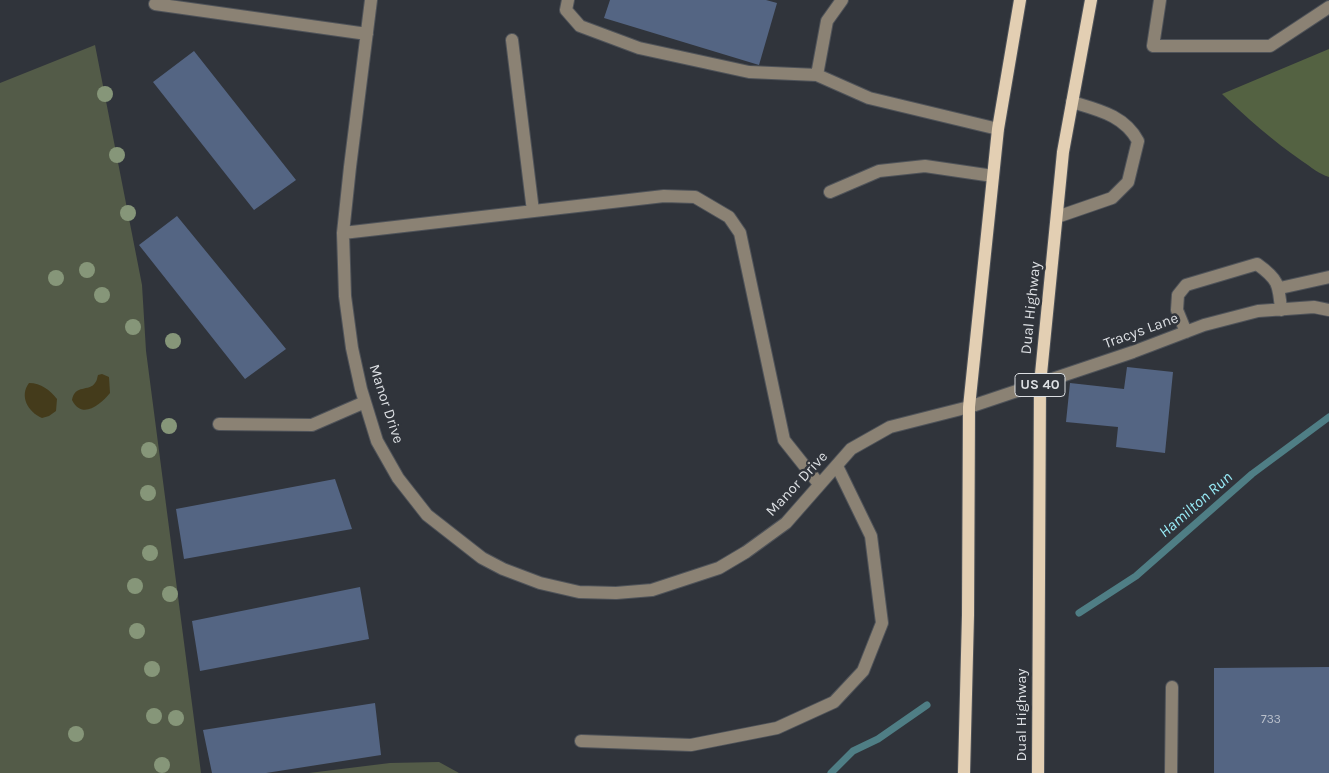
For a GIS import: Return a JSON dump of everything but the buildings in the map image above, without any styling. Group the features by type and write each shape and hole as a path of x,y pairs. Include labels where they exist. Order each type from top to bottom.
{"main road":[{"path":"964,773 968,615 969,407 998,129 1020,0"},
{"name":"Dual Highway","path":"1038,773 1040,384 1063,152 1091,0"}],"street":[{"name":"Manor Drive","path":"371,0 343,234 345,296 352,348 377,441 398,478 427,515 482,558 540,583 579,592 616,593 652,590 719,568 786,524 850,449 890,428 969,407"},
{"path":"568,0 566,10 580,26 639,48 749,72 817,75 869,98 998,129"},
{"path":"817,75 827,22 842,0"},
{"path":"1160,0 1153,46 1270,46 1329,7"},
{"path":"155,4 367,34"},
{"path":"512,40 533,211"},
{"path":"1057,217 1112,198 1128,182 1138,141 1131,128 1108,113 1072,102"},
{"path":"830,192 879,171 925,166 993,176"},
{"path":"343,234 664,196 696,196 729,217 740,233 784,440 819,484"},
{"path":"1186,332 1177,310 1178,295 1186,285 1257,264 1269,273 1280,288 1281,310"},
{"path":"1280,288 1329,277"},
{"name":"Tracys Lane","path":"969,407 1133,352 1204,325 1258,311 1314,307 1329,310"},
{"path":"219,424 312,425 365,402"},
{"path":"581,741 691,745 777,728 834,702 863,670 882,623 871,536 837,466"},
{"path":"1171,773 1172,687"}],"green space":[{"path":"95,45 142,285 146,351 201,773 0,773 0,83"},
{"path":"1329,49 1329,177 1315,170 1281,145 1222,94"},
{"path":"439,762 459,773 309,773 390,763"}],"sand":[{"path":"102,374 109,377 110,393 96,406 86,410 76,406 72,400 76,392 92,386 98,375"},
{"path":"29,383 48,390 57,399 56,411 42,418 29,408 26,403 25,393"}],"waterway":[{"name":"Hamilton Run","path":"1079,613 1136,576 1252,474 1329,417"},
{"name":"Hamilton Run","path":"831,773 853,751 878,739 927,705"}]}
